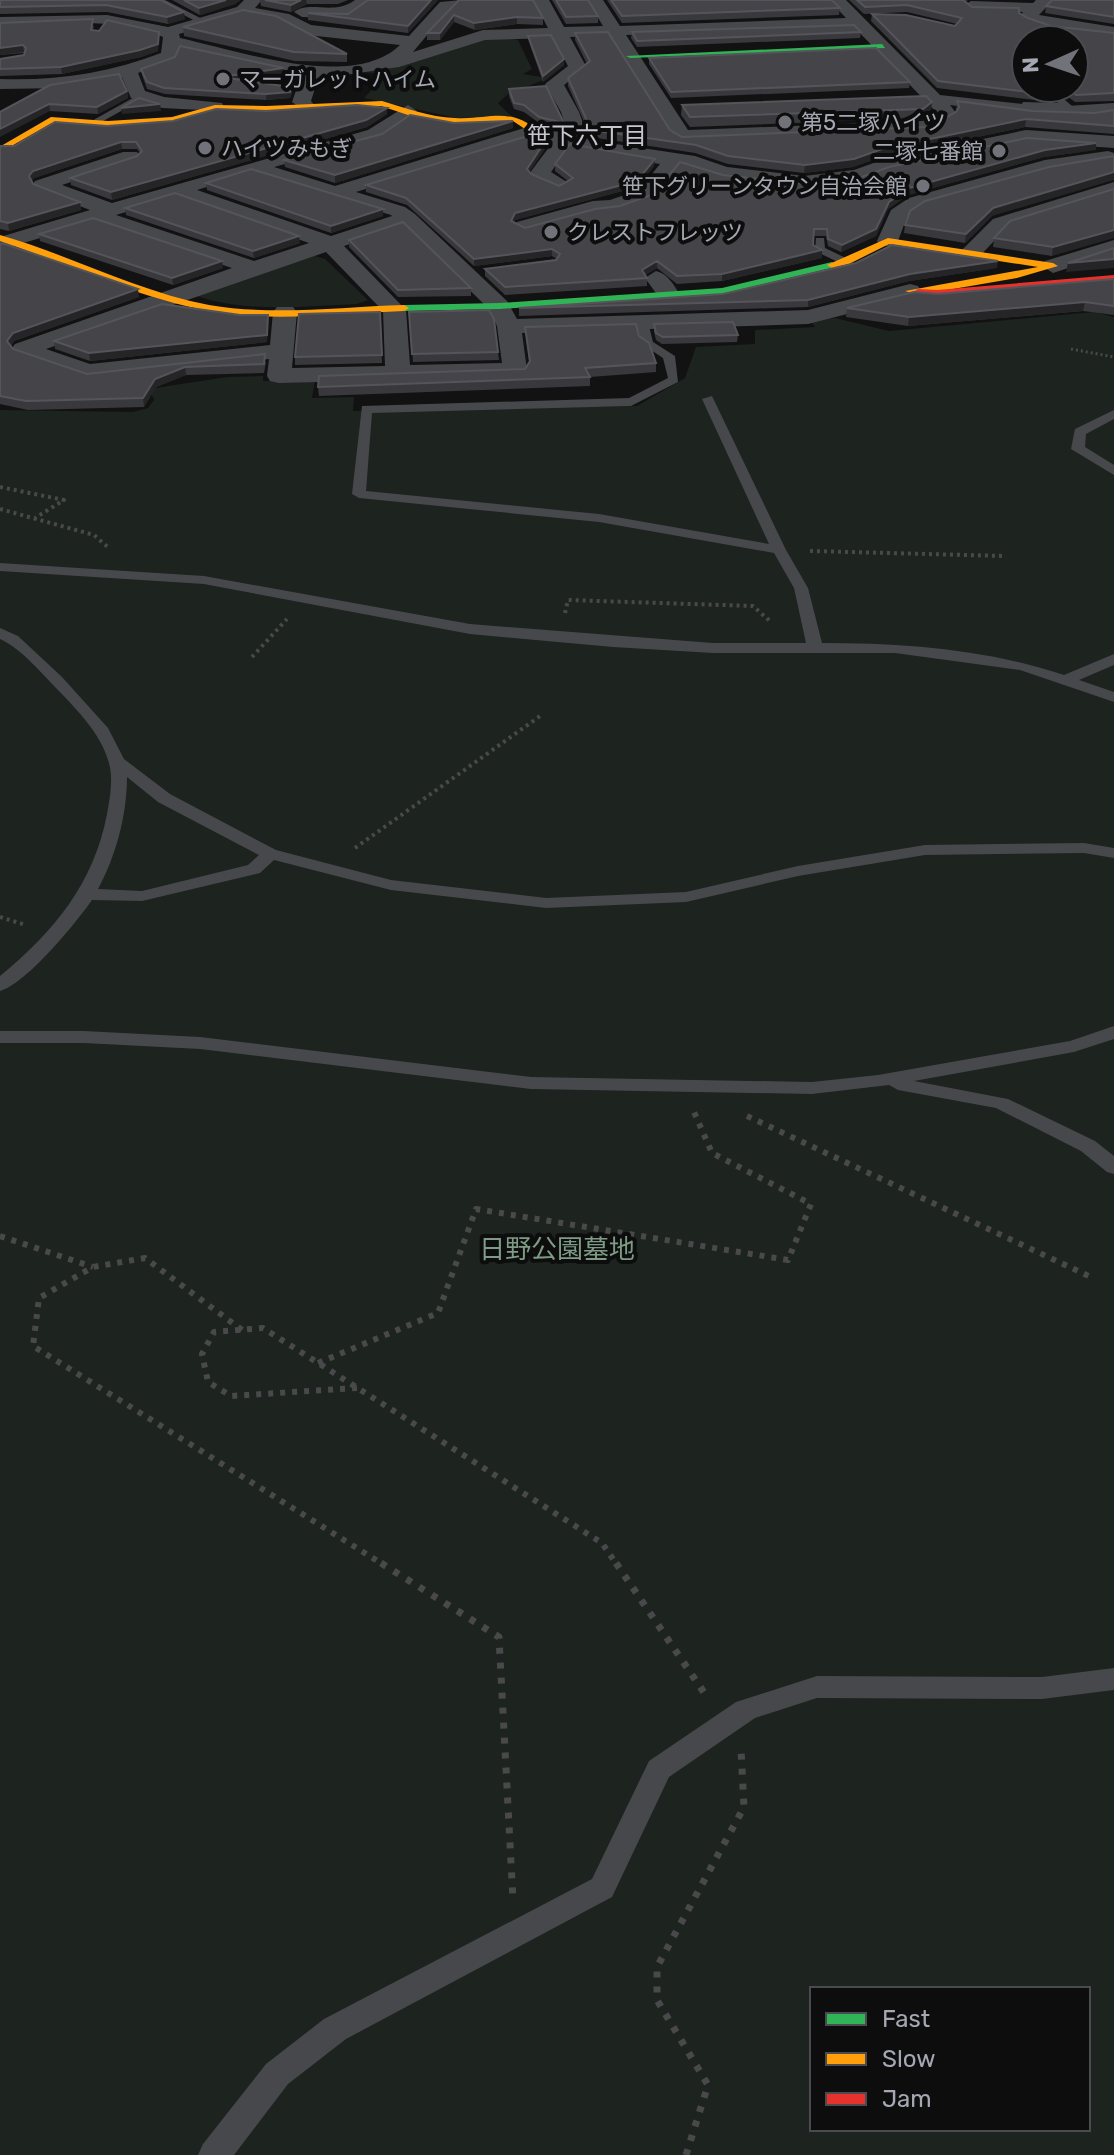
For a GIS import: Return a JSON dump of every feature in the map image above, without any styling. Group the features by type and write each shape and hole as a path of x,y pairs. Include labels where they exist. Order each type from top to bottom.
{"street":[{"path":"283,18 308,11 347,13 365,0"},
{"path":"386,62 401,54 437,10 454,0"},
{"path":"541,0 578,68 554,84 570,112 573,141"},
{"path":"605,7 615,32 630,56 653,80 670,107 682,136 927,126 947,113 861,20 833,1"},
{"path":"971,6 1041,4"},
{"path":"1041,4 1028,17 1044,23 1114,32"},
{"path":"170,36 248,5 307,30 411,41"},
{"path":"0,22 28,28 152,25 170,36 311,74 399,62 483,35 559,35 861,20"},
{"path":"0,84 60,83 113,72 129,73 169,56 170,36"},
{"path":"630,56 882,46"},
{"path":"116,55 157,61"},
{"path":"875,72 906,70"},
{"path":"129,73 137,94 173,104 210,109 382,103 420,116 455,121 515,118 534,131 573,141 761,178 804,182 858,176 882,166 1044,135 1106,111"},
{"path":"307,107 301,102 310,84 311,74"},
{"path":"899,97 931,96 987,105 1106,111"},
{"path":"5,146 51,120 93,123 173,119 210,109"},
{"path":"210,109 214,113 217,129"},
{"path":"4,241 375,134 408,111"},
{"path":"335,192 534,131"},
{"path":"1044,135 1114,142"},
{"path":"1044,135 1045,166"},
{"path":"560,184 539,174 573,141"},
{"path":"130,156 42,185 103,212 253,268"},
{"path":"888,241 898,214 916,202 1045,166 1114,157"},
{"path":"524,226 593,207 612,206 646,194 673,160"},
{"path":"1045,166 1113,188"},
{"path":"252,167 398,211 408,218 473,272 504,316 515,370 279,376 285,312"},
{"path":"971,252 1000,223 1113,188"},
{"path":"176,190 329,243 394,310 398,373"},
{"path":"280,351 88,372 23,349 167,297 408,218"},
{"path":"4,241 206,308 285,312 394,310 642,322 808,317 910,291 1017,275 1113,247"},
{"path":"504,316 663,286 722,291 846,262 888,241 1053,266"},
{"path":"910,291 937,293 1114,278"}],"lane":[{"path":"159,0 204,22"},
{"path":"93,123 143,96"},
{"path":"987,105 1068,104"},
{"path":"820,240 819,249 822,252 846,262"},
{"path":"642,322 648,344 669,356 674,379 631,402 366,409 359,494 599,518 779,550"},
{"path":"708,399 779,550 801,588 815,648"},
{"path":"1114,414 1080,432 1078,449 1114,471"},
{"path":"0,567 204,580 470,629 713,648 895,648 1022,666 1114,697"},
{"path":"0,633 13,639 70,694 96,723 118,762 164,798 270,854 391,885 546,903 686,897 798,871 925,850 1084,848 1114,853"},
{"path":"1068,679 1114,659"},
{"path":"0,985 76,911 103,860 118,804 118,762"},
{"path":"84,894 142,896 254,869 270,854"},
{"path":"0,1037 200,1043 531,1083 812,1088 878,1081 1074,1046 1114,1032"},
{"path":"878,1081 1001,1103 1088,1146 1114,1167"},
{"path":"214,2155 277,2074 335,2029 602,1888 659,1769 746,1710 817,1687 1042,1688 1114,1679"}],"path":[{"path":"1071,349 1114,357"},
{"path":"0,487 64,500 35,518"},
{"path":"0,509 94,535 139,574"},
{"path":"779,550 1005,556"},
{"path":"252,657 306,600"},
{"path":"560,637 568,600 753,606 773,623 777,648"},
{"path":"326,869 543,714"},
{"path":"318,1363 438,1313 476,1209 788,1260 811,1204 712,1153 682,1085"},
{"path":"739,1112 1093,1278"},
{"path":"0,1236 93,1267"},
{"path":"242,1330 145,1258 93,1267 39,1298 33,1346 499,1637 514,1933"},
{"path":"357,1388 231,1396 208,1382 202,1354 214,1332 263,1328 602,1543 743,1753 744,1807 657,1967 657,2000 708,2085 686,2155"}],"green space":[{"path":"484,33 518,40 532,69 523,74 548,78 507,95 498,103 511,116 457,118 364,98 387,74 359,72"},
{"path":"312,255 325,259 368,300 357,304 273,307 232,304 192,294"},
{"name":"日野公園墓地","path":"1094,312 1114,317 1114,2155 0,2155 0,410 133,412 148,408 154,400 150,391 155,388 227,377 263,376 263,381 315,380 312,398 354,397 353,411 637,406 685,378 696,347 755,344 755,330 815,327 811,321 835,318 889,331"}],"building":[{"path":"0,0 161,0 184,12 167,17 106,5 0,7"},
{"path":"184,0 226,0 199,8"},
{"path":"265,0 301,0 291,5"},
{"path":"368,0 431,0 408,26 308,13 348,14"},
{"path":"459,0 533,0 543,18 517,17 474,23 454,15 440,33 427,33"},
{"path":"556,0 588,0 598,16 566,17"},
{"path":"611,0 832,0 840,8 622,16"},
{"path":"857,0 963,0 972,7 1019,8 1019,13 1045,24 1010,24 1010,90 938,81 872,14 906,15 955,26 962,18 907,5 865,7"},
{"path":"1052,0 1114,0 1114,17 1046,6"},
{"path":"243,10 276,16 347,54 294,52 183,27"},
{"path":"93,19 91,30 99,31 107,20 159,32 158,44 61,67 0,69 0,59 24,55 26,48 23,45 0,48 0,23"},
{"path":"854,25 861,32 637,41 632,32"},
{"path":"1090,30 1114,33 1114,93 1090,94"},
{"path":"608,32 670,130 682,137 928,127 956,112 959,107 957,101 1032,111 1095,113 1114,110 1114,126 1026,119 882,149 854,159 805,165 728,156 696,145 591,130 568,78 590,61 575,33"},
{"path":"551,35 564,59 543,76 528,36"},
{"path":"180,46 284,68 221,77 291,87 290,92 266,94 164,88 147,82 141,69 175,57"},
{"path":"876,48 910,82 671,92 649,58"},
{"path":"119,74 127,91 97,107 49,104 0,129 0,112 50,85"},
{"path":"546,86 564,123 539,117 524,105 514,103 509,89"},
{"path":"926,96 932,102 923,109 690,117 682,105"},
{"path":"139,98 160,104 121,108"},
{"path":"357,105 387,108 366,120 111,192 70,178 137,156 142,151 136,142 121,142 33,171 29,176 33,184 80,202 8,223 0,221 0,146 14,146 55,122 107,126 173,121 216,109 266,111"},
{"path":"410,115 454,123 513,121 335,175 284,160 382,134"},
{"path":"534,134 548,137 527,169 531,174 559,186 573,178 555,164 570,144 655,159 637,181 515,213 511,221 525,228 595,209 620,206 654,194 680,162 723,175 804,184 859,178 889,167 1027,138 1096,143 1045,150 909,188 889,202 876,229 842,245 828,239 827,229 814,229 813,245 822,250 722,274 677,276 657,261 642,270 647,278 505,287 485,269 556,260 560,254 552,249 474,259 406,198 366,185"},
{"path":"1114,156 1114,172 993,208 966,234 905,225 910,211 925,201 1049,167"},
{"path":"251,169 383,209 331,226 206,183"},
{"path":"1114,189 1114,230 1053,247 994,238 1010,221"},
{"path":"175,193 299,236 253,251 125,208"},
{"path":"93,218 222,261 172,278 39,234"},
{"path":"403,222 471,288 398,290 349,240"},
{"path":"0,244 138,289 13,333 7,341 13,349 87,374 265,354 264,364 185,367 155,379 143,398 26,401 0,396"},
{"path":"892,245 998,261 910,274 808,300 519,308 723,294 856,263"},
{"path":"1114,248 1114,259 1068,263"},
{"path":"1114,279 1114,306 1085,302 909,317 847,308 914,292 938,294"},
{"path":"162,304 240,315 268,315 267,335 89,353 54,341"},
{"path":"489,310 494,319 498,352 412,354 409,312"},
{"path":"380,312 382,355 295,357 299,314"},
{"path":"733,322 738,335 663,337 656,333 654,324"},
{"path":"636,324 639,336 649,343 656,363 585,368 590,377 318,387 319,376 525,369 530,361 525,327"}],"traffic: fast":[{"path":"630,56 882,46"},
{"path":"404,308 499,306 722,291 832,265"}],"traffic: slow":[{"path":"5,146 51,120 108,124 173,119 215,107 266,109 382,103 420,116 455,121 515,118 534,131"},
{"path":"0,238 148,292 208,308 279,313 404,308"},
{"path":"832,265 846,262 888,241 1053,266 1017,275 910,291 918,292"}],"traffic: jam":[{"path":"918,292 1114,278"}],"place":[{"name":"マーガレットハイム","path":"223,79"},
{"name":"第5二塚ハイツ","path":"785,122"},
{"name":"ハイツみもぎ","path":"205,148"},
{"name":"二塚七番館","path":"999,151"},
{"name":"笹下グリーンタウン自治会館","path":"923,186"},
{"name":"クレストフレッツ","path":"551,232"}],"district":[{"name":"笹下六丁目","path":"587,136"}]}
